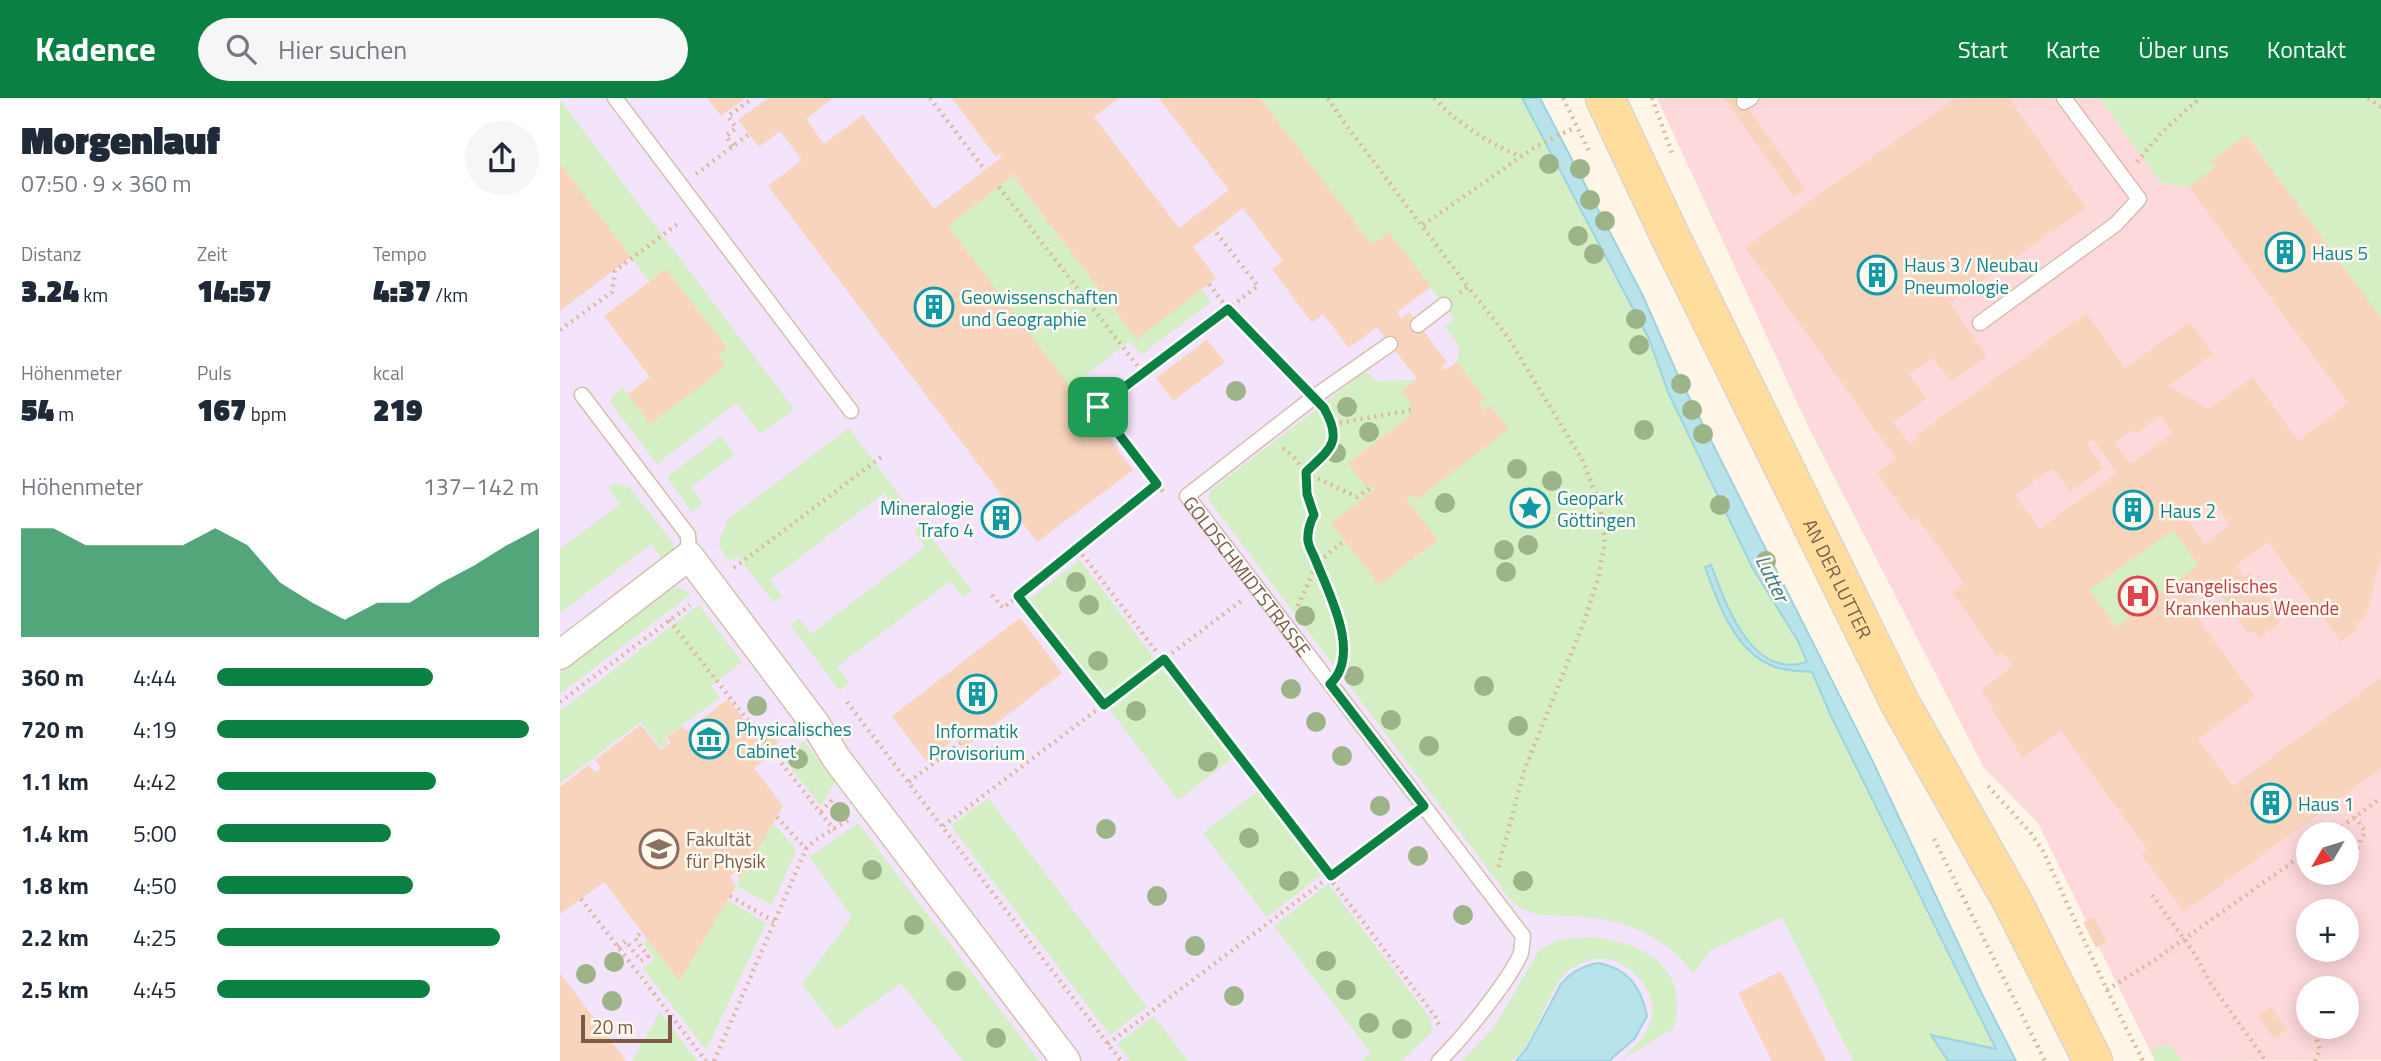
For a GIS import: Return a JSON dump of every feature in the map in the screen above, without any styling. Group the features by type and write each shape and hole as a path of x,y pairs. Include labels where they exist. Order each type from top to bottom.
{"main road":[{"name":"AN DER LUTTER","path":"1605,98 1900,703 2012,901 2090,1058"}],"street":[{"path":"560,655 689,556 816,725 836,758 1066,1061"}],"lane":[{"path":"615,98 851,411"},
{"path":"1980,323 2116,224 2139,199 2064,98"},
{"path":"1418,325 1444,305"},
{"name":"GOLDSCHMIDTSTRASSE","path":"1390,344 1314,397 1187,496 1523,936 1521,952 1479,1014 1444,1056"},
{"path":"582,395 688,535 689,556"}],"path":[{"path":"733,146 726,135 736,128 728,116 752,98"},
{"path":"930,98 985,170"},
{"path":"1328,98 1468,287"},
{"path":"1434,98 1474,133 1521,157"},
{"path":"1423,225 1535,147 1576,127 1563,98"},
{"path":"2123,178 2162,132 2200,98"},
{"path":"2368,98 2381,107"},
{"path":"696,174 749,134"},
{"path":"999,187 1143,373"},
{"path":"560,331 612,292 615,271 698,208"},
{"path":"1098,407 1258,286 1214,230"},
{"path":"1209,284 1228,309 1324,408 1333,424 1335,436 1328,450 1306,472 1307,494 1314,515 1310,522 1308,541 1339,621 1344,646 1340,675 1330,684"},
{"path":"1479,301 1507,336 1583,461 1600,506 1605,542 1598,579 1585,619 1524,771 1501,862 1494,878 1485,886"},
{"path":"1079,400 1088,393 1165,495"},
{"path":"1333,424 1412,411"},
{"path":"1268,432 1277,443 1296,457 1306,472 1357,497 1372,487"},
{"path":"560,702 884,455"},
{"path":"992,595 1003,608 1157,484"},
{"path":"1288,628 1317,563 1345,540"},
{"path":"1079,549 1436,1016 1444,1056"},
{"path":"943,826 1258,589"},
{"path":"1018,596 1104,705"},
{"path":"669,620 834,830"},
{"path":"847,702 1121,1061"},
{"path":"909,782 960,743"},
{"path":"946,754 1000,748"},
{"path":"2348,822 2381,798"},
{"path":"1108,1044 1424,806"},
{"path":"777,817 806,849"},
{"path":"2355,817 2359,822"},
{"path":"2359,823 2365,831 2359,845"},
{"path":"715,1061 806,849 825,834"},
{"path":"2107,990 2296,859"},
{"path":"2051,867 2107,990 2143,1061"},
{"path":"2152,895 2266,1061"},
{"path":"730,896 775,922"},
{"path":"581,899 706,1061"},
{"path":"618,947 626,942 641,961 648,956 635,938 642,932"},
{"path":"2315,1061 2320,1051 2317,1039"}],"shaded area":[{"path":"560,98 1522,98 1649,339 1668,392 1933,1035 1948,1061 560,1061"},
{"name":"Evangelisches Krankenhaus Weende","path":"1657,98 2381,98 2381,1060 2155,1061 2038,823 1984,768 1807,424"}],"green space":[{"name":"Geopark Göttingen","path":"1260,98 1522,98 1649,339 1668,392 1752,566 1798,641 1831,716 1996,1049 1933,1035 1948,1061 1853,1061 1782,917 1711,950 1693,973 1672,950 1632,927 1602,919 1537,914 1518,906 1508,897 1208,499 1210,491 1366,371 1375,381 1417,380 1411,415 1348,463 1366,486 1370,484 1374,490 1331,523 1379,585 1438,541 1406,499 1412,495 1416,500 1508,429 1491,405 1484,410 1479,403 1485,399 1457,362 1459,346 1445,326 1454,319 1389,232 1372,245"},
{"path":"2099,98 2381,98 2381,318 2247,135 2212,160 2216,167 2189,187 2160,182"},
{"path":"560,100 794,409 761,434 736,403 657,464 610,402 614,394 623,388 651,423 725,367 718,355 727,348 666,269 649,281 560,163"},
{"path":"1015,174 1015,179 1137,338 1201,289 1211,302 1141,355 1130,341 1070,387 948,226"},
{"path":"849,428 905,503 897,509 884,493 770,580 782,596 773,602 738,556 730,561 718,545 728,519"},
{"path":"721,436 735,454 691,487 703,504 692,512 667,477"},
{"path":"616,483 630,488 674,544 673,552 663,560 651,544 560,613 560,549 620,504 608,488"},
{"path":"922,525 972,591 963,597 950,581 837,667 849,683 840,691 790,625 799,618 811,634 925,547 914,531"},
{"path":"2173,530 2199,565 2116,627 2089,590"},
{"path":"1080,560 1154,658 1101,699 1027,601"},
{"path":"680,588 691,594 560,694 560,673 670,590"},
{"path":"699,605 742,662 711,686 720,698 665,737 668,742 661,748 641,722 560,783 560,711"},
{"path":"1163,669 1232,759 1178,800 1109,709"},
{"path":"804,741 835,782 821,806 783,758"},
{"path":"1258,791 1321,875 1267,917 1203,833"},
{"path":"988,798 1147,1007 1110,1035 951,826"},
{"path":"773,823 796,850 772,905 736,886"},
{"path":"858,823 1039,1061 963,1061 901,983 837,1030 802,984 852,917 810,857"},
{"path":"1328,884 1431,1019 1432,1032 1401,1061 1361,1061 1371,1053 1274,926"},
{"path":"727,900 766,923 706,1050 643,968 655,959 643,943 647,939 679,981"},
{"path":"1590,937 1610,940 1645,952 1669,974 1676,990 1677,1008 1673,1029 1621,1060 1648,1029 1652,1005 1644,984 1627,967 1605,959 1594,959 1569,970 1563,976 1527,1045 1512,1061 1462,1061 1495,1026 1539,950 1558,940"},
{"path":"660,1012 697,1061 632,1061"},
{"path":"1154,1016 1188,1061 1130,1061 1117,1044"},
{"path":"2166,1044 2176,1051 2181,1061 2155,1061 2153,1049"}],"water":[{"name":"Lutter","path":"1522,98 1540,98 1643,296 1676,371 1873,762 2016,1061 1948,1061 1931,1035 1996,1049 1831,716 1812,672 1775,667 1761,660 1739,639 1722,611 1705,567 1711,565 1733,618 1756,650 1770,660 1787,665 1807,662 1798,641 1752,567 1668,392 1649,339"},
{"path":"1598,963 1625,974 1632,980 1641,996 1647,1016 1635,1038 1609,1061 1516,1061 1527,1048 1561,984 1577,970"}],"building":[{"path":"707,98 745,98 721,116"},
{"path":"768,98 833,98 806,119 824,144 863,115 934,209 1002,157 999,154 996,157 952,98 1119,98 1094,117 1179,228 1229,190 1159,98 1260,98 1372,245 1389,232 1431,287 1397,312 1401,318 1409,312 1447,362 1442,366 1445,370 1457,362 1485,399 1479,403 1484,410 1490,405 1509,429 1416,500 1412,495 1406,499 1438,540 1379,585 1331,523 1374,490 1370,484 1366,487 1348,463 1411,415 1412,405 1402,391 1417,379 1377,327 1349,348 1323,314 1312,323 1272,269 1283,261 1243,208 1193,247 1216,278 1137,339 1015,178 1015,174 948,226 1133,470 1037,542 768,186 802,160 780,131 759,147 738,120"},
{"path":"1724,98 1741,98 1805,189 1794,197"},
{"path":"1956,98 2009,98 2086,208 1950,303 1987,356 1951,381 1933,358 1909,374 1926,399 1893,422 1910,444 1917,439 1915,436 2086,313 2125,368 2190,322 2213,354 2168,386 2208,409 2253,377 2298,441 2348,403 2189,187 2216,167 2212,161 2246,135 2381,318 2381,557 2366,617 2356,625 2358,628 2341,642 2268,542 2236,565 2244,577 2250,573 2279,613 2274,616 2279,624 2260,638 2254,631 2249,634 2220,594 2225,591 2216,580 2186,602 2255,697 2198,739 2233,786 2381,678 2381,768 2307,822 2296,822 2296,830 2184,912 2141,854 2147,849 2061,731 2022,758 1981,690 2013,666 2003,652 1997,656 1952,592 1964,583 1917,517 1911,521 1877,473 1896,459 1745,247","holes":["2160,416 2173,433 2130,464 2115,443 2133,430 2136,434","2093,439 2117,473 2040,529 2015,495 2053,468 2070,492 2104,468 2087,444","2213,501 2230,525 2205,544 2187,519","2173,530 2199,565 2116,627 2089,590"]},
{"path":"560,163 631,257 560,311"},
{"path":"666,269 727,348 718,355 726,366 650,424 628,394 650,377 604,316"},
{"path":"1207,340 1225,362 1173,401 1156,378"},
{"name":"Mineralogie Trafo 4","path":"1002,511 1008,518 1000,525 994,517"},
{"path":"1010,522 1017,530 1008,536 1003,528"},
{"name":"Informatik Provisorium","path":"1020,618 1062,673 964,748 956,738 926,761 892,716"},
{"name":"Fakultät für Physik","path":"728,699 771,755 754,768 783,806 740,879 735,872 729,877 736,886 679,981 604,882 560,914 560,787 589,765 595,773 601,768 595,760 641,725 661,750 671,742 667,737 682,726 686,731"},
{"path":"764,724 778,743 772,748 758,729"},
{"path":"2094,917 2107,942 2096,948 2083,922"},
{"path":"1781,971 1826,1061 1772,1061 1738,993"},
{"path":"560,973 626,1061 560,1061"},
{"path":"2271,1007 2287,1030 2274,1039 2258,1016"}],"place":[{"name":"Haus 5","path":"2285,252"},
{"name":"Haus 3 / Neubau Pneumologie","path":"1877,275"},
{"name":"Geowissenschaften und Geographie","path":"934,307"},
{"name":"Geopark Göttingen","path":"1530,508"},
{"name":"Haus 2","path":"2133,510"},
{"name":"Mineralogie Trafo 4","path":"1001,518"},
{"name":"Evangelisches Krankenhaus Weende","path":"2138,596"},
{"name":"Informatik Provisorium","path":"977,694"},
{"name":"Physicalisches Cabinet","path":"709,739"},
{"name":"Haus 1","path":"2271,803"},
{"name":"Fakultät für Physik","path":"659,849"}],"route":[{"path":"1228,309 1324,408 1333,424 1335,436 1328,450 1306,472 1307,494 1314,515 1310,522 1308,541 1339,621 1344,646 1340,675 1330,684 1424,806 1331,876 1164,659 1104,705 1018,596 1157,484 1098,407 1228,309"}]}
